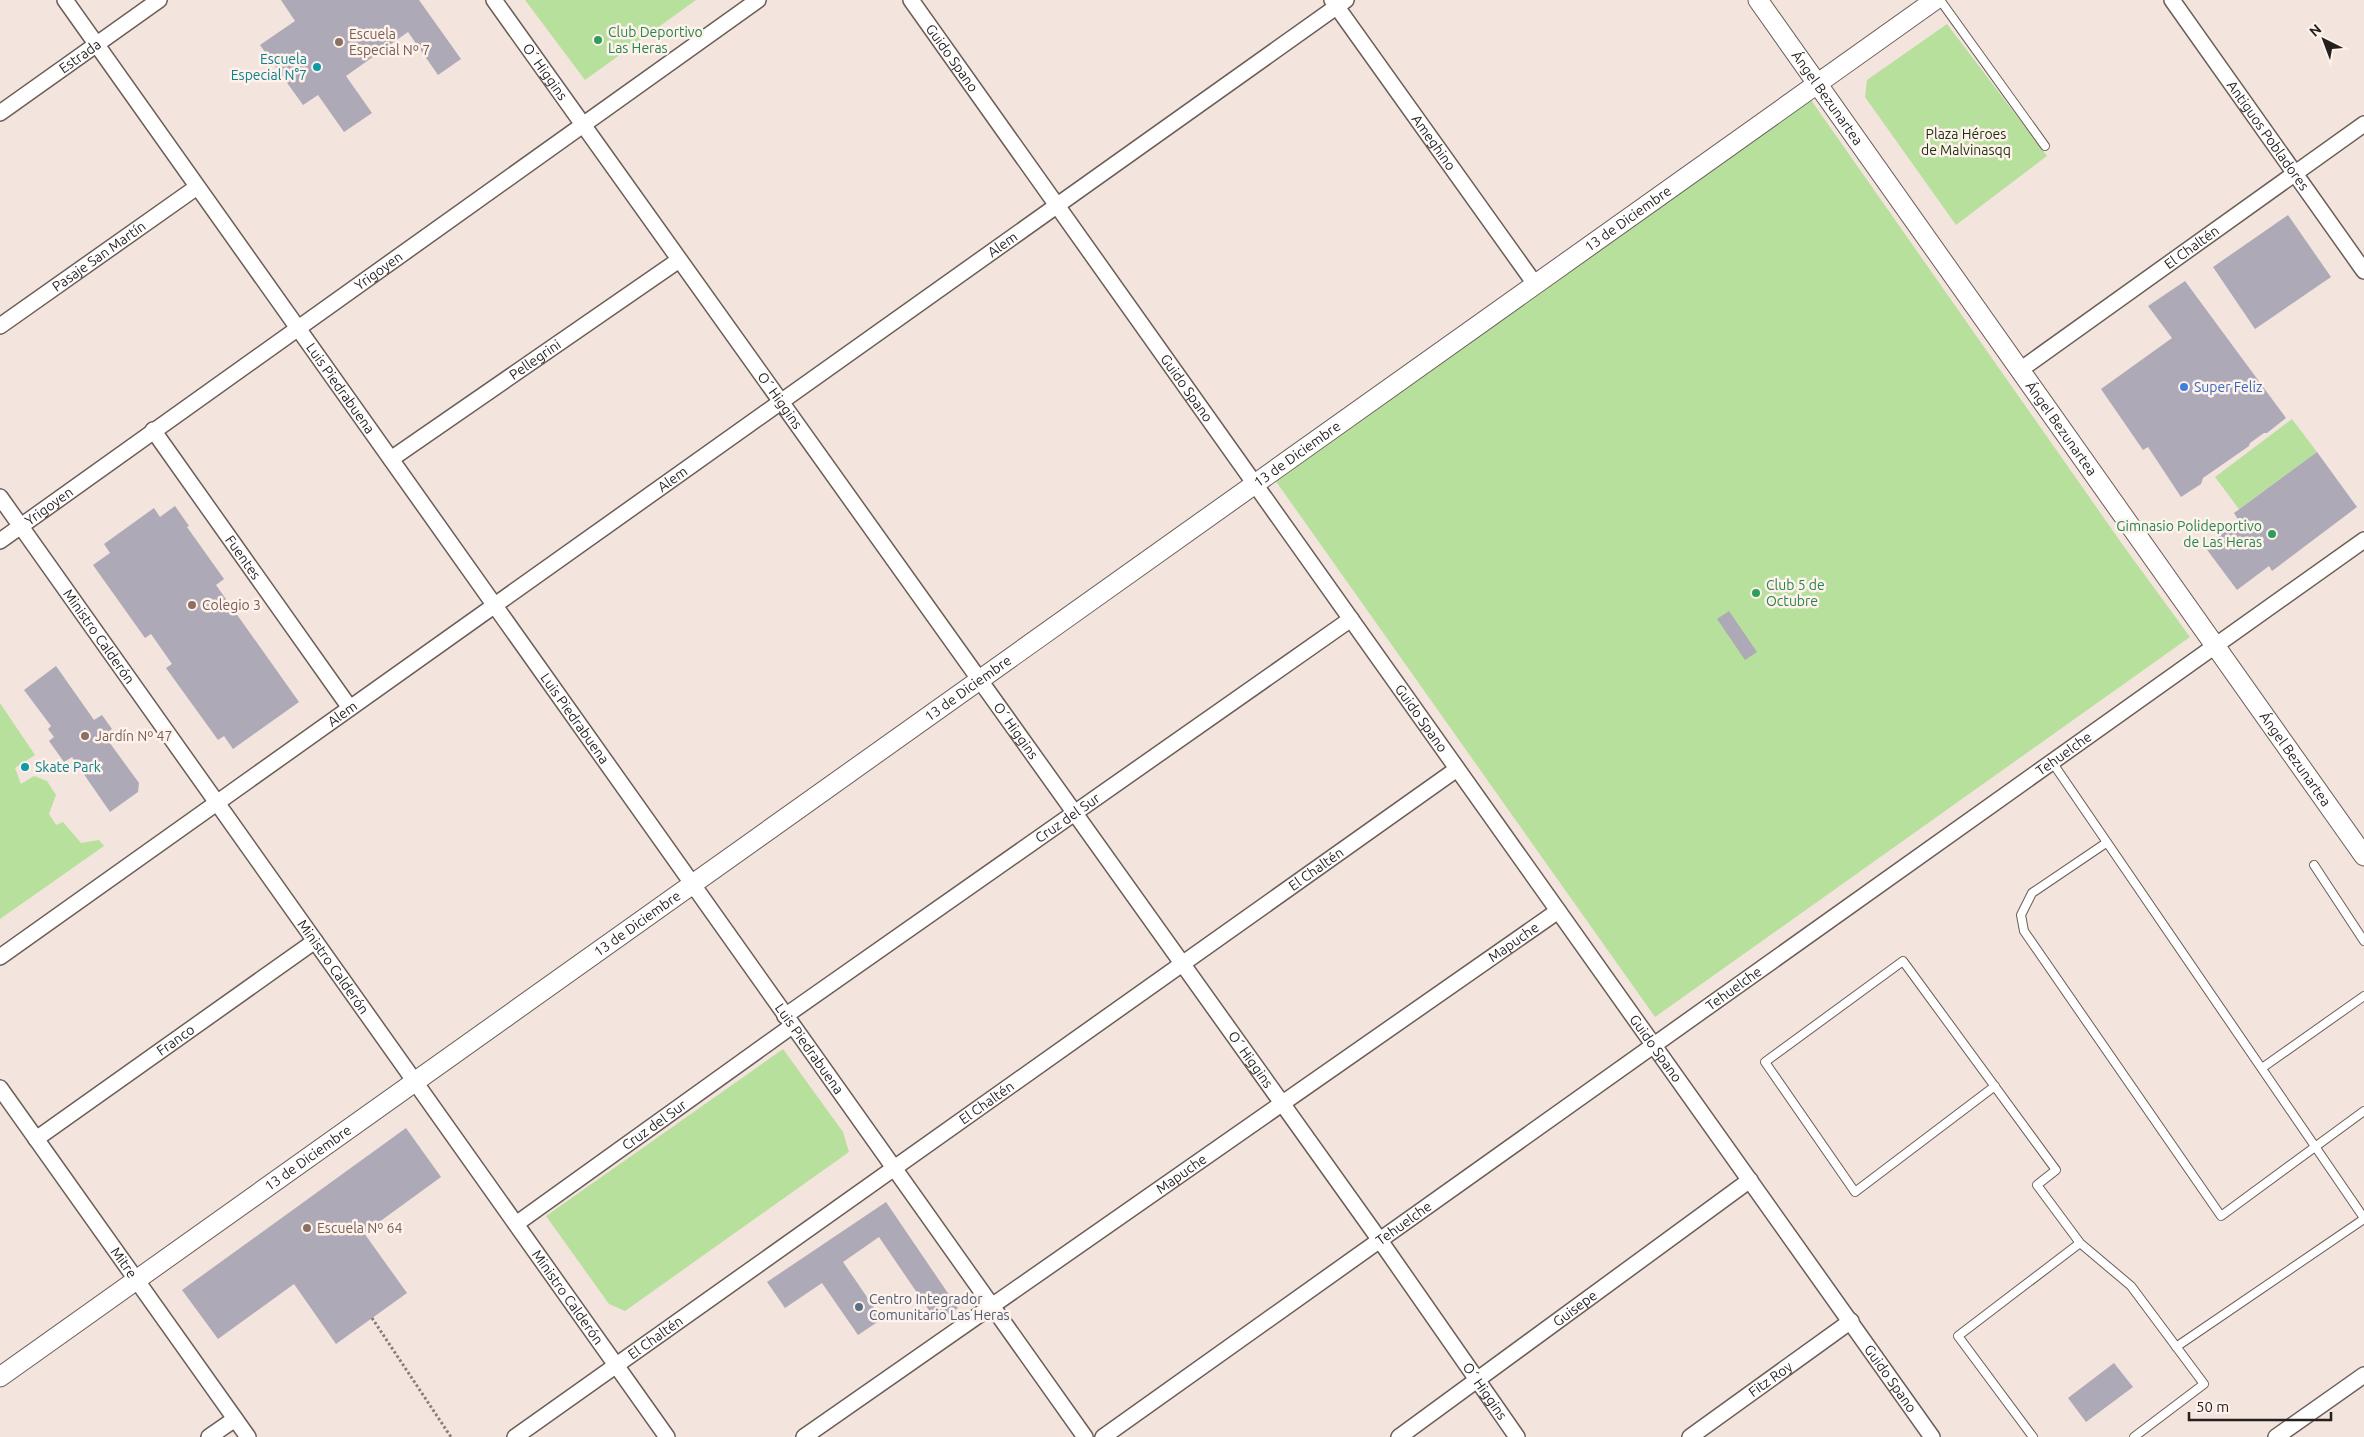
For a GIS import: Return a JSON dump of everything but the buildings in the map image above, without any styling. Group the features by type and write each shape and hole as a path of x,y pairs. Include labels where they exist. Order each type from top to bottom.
{"street":[{"name":"Luis Piedrabuena","path":"65,0 1085,1437"},
{"name":"Estrada","path":"0,113 159,0"},
{"name":"O´ Higgins","path":"494,0 1379,1239 1518,1437"},
{"name":"Yrigoyen","path":"0,541 758,0"},
{"name":"Guido Spano","path":"911,0 1932,1437"},
{"name":"Ángel Bezunartea","path":"1758,0 2364,856"},
{"name":"13 de Diciembre","path":"0,1377 1935,0"},
{"name":"Antiguos Pobladores","path":"2172,0 2364,271"},
{"name":"Alem","path":"0,957 1057,206 1338,2"},
{"name":"Ameghino","path":"1338,2 1536,284"},
{"name":"El Chaltén","path":"2020,370 2364,124"},
{"name":"Pasaje San Martín","path":"0,326 197,187"},
{"name":"Pellegrini","path":"391,459 679,260"},
{"name":"Fuentes","path":"153,430 350,708"},
{"name":"Ministro Calderón","path":"0,497 667,1437"},
{"name":"Tehuelche","path":"1103,1437 1379,1239 1654,1047 2364,540"},
{"name":"Cruz del Sur","path":"516,1224 788,1021 1074,813 1351,619"},
{"name":"El Chaltén","path":"515,1437 1457,769"},
{"name":"Mapuche","path":"804,1437 1558,911"},
{"name":"Franco","path":"36,1139 316,942"},
{"name":"Mitre","path":"0,1088 248,1437"},
{"name":"Guisepe","path":"1399,1437 1750,1180"},
{"name":"Fitz Roy","path":"1690,1437 1851,1321"},
{"path":"2276,1437 2364,1375"},
{"path":"209,1437 235,1419"}],"lane":[{"path":"1940,0 2045,146"},
{"path":"2052,762 2364,1218 2176,1347"},
{"path":"2106,842 2032,892 2021,915 2024,931 2221,1216 2364,1111"},
{"path":"2314,865 2364,940"},
{"path":"1995,1086 1855,1192 1765,1062 1903,962 1995,1086 2056,1170 2036,1185 2080,1243 2131,1286 2204,1384 2134,1437"},
{"path":"2262,1068 2364,996"},
{"path":"2033,1437 1958,1336 2080,1243"}],"path":[{"path":"372,1318 451,1437"}],"green space":[{"name":"Club Deportivo Las Heras","path":"525,0 696,0 585,80"},
{"name":"Plaza Héroes de Malvinasqq","path":"1947,24 2047,156 1956,225 1865,97 1867,80"},
{"name":"Club 5 de Octubre","path":"1811,100 2125,548 2190,637 1655,1017 1275,480"},
{"path":"2292,419 2317,452 2239,509 2215,477"},
{"name":"Skate Park","path":"0,703 35,755 15,768 21,784 34,776 47,781 56,795 49,814 56,825 63,822 81,843 99,840 104,846 0,919"},
{"path":"783,1049 843,1132 849,1152 625,1311 609,1304 546,1216"}],"place":[{"name":"Club Deportivo Las Heras","path":"598,40"},
{"name":"Escuela Especial Nº 7","path":"339,42"},
{"name":"Escuela Especial N°7","path":"317,67"},
{"name":"Super Feliz","path":"2184,387"},
{"name":"Gimnasio Polideportivo de Las Heras","path":"2272,534"},
{"name":"Club 5 de Octubre","path":"1756,593"},
{"name":"Colegio 3","path":"192,605"},
{"name":"Jardín Nº 47","path":"85,736"},
{"name":"Skate Park","path":"25,767"},
{"name":"Escuela Nº 64","path":"307,1228"},
{"name":"Centro Integrador Comunitario Las Heras","path":"859,1307"}]}
